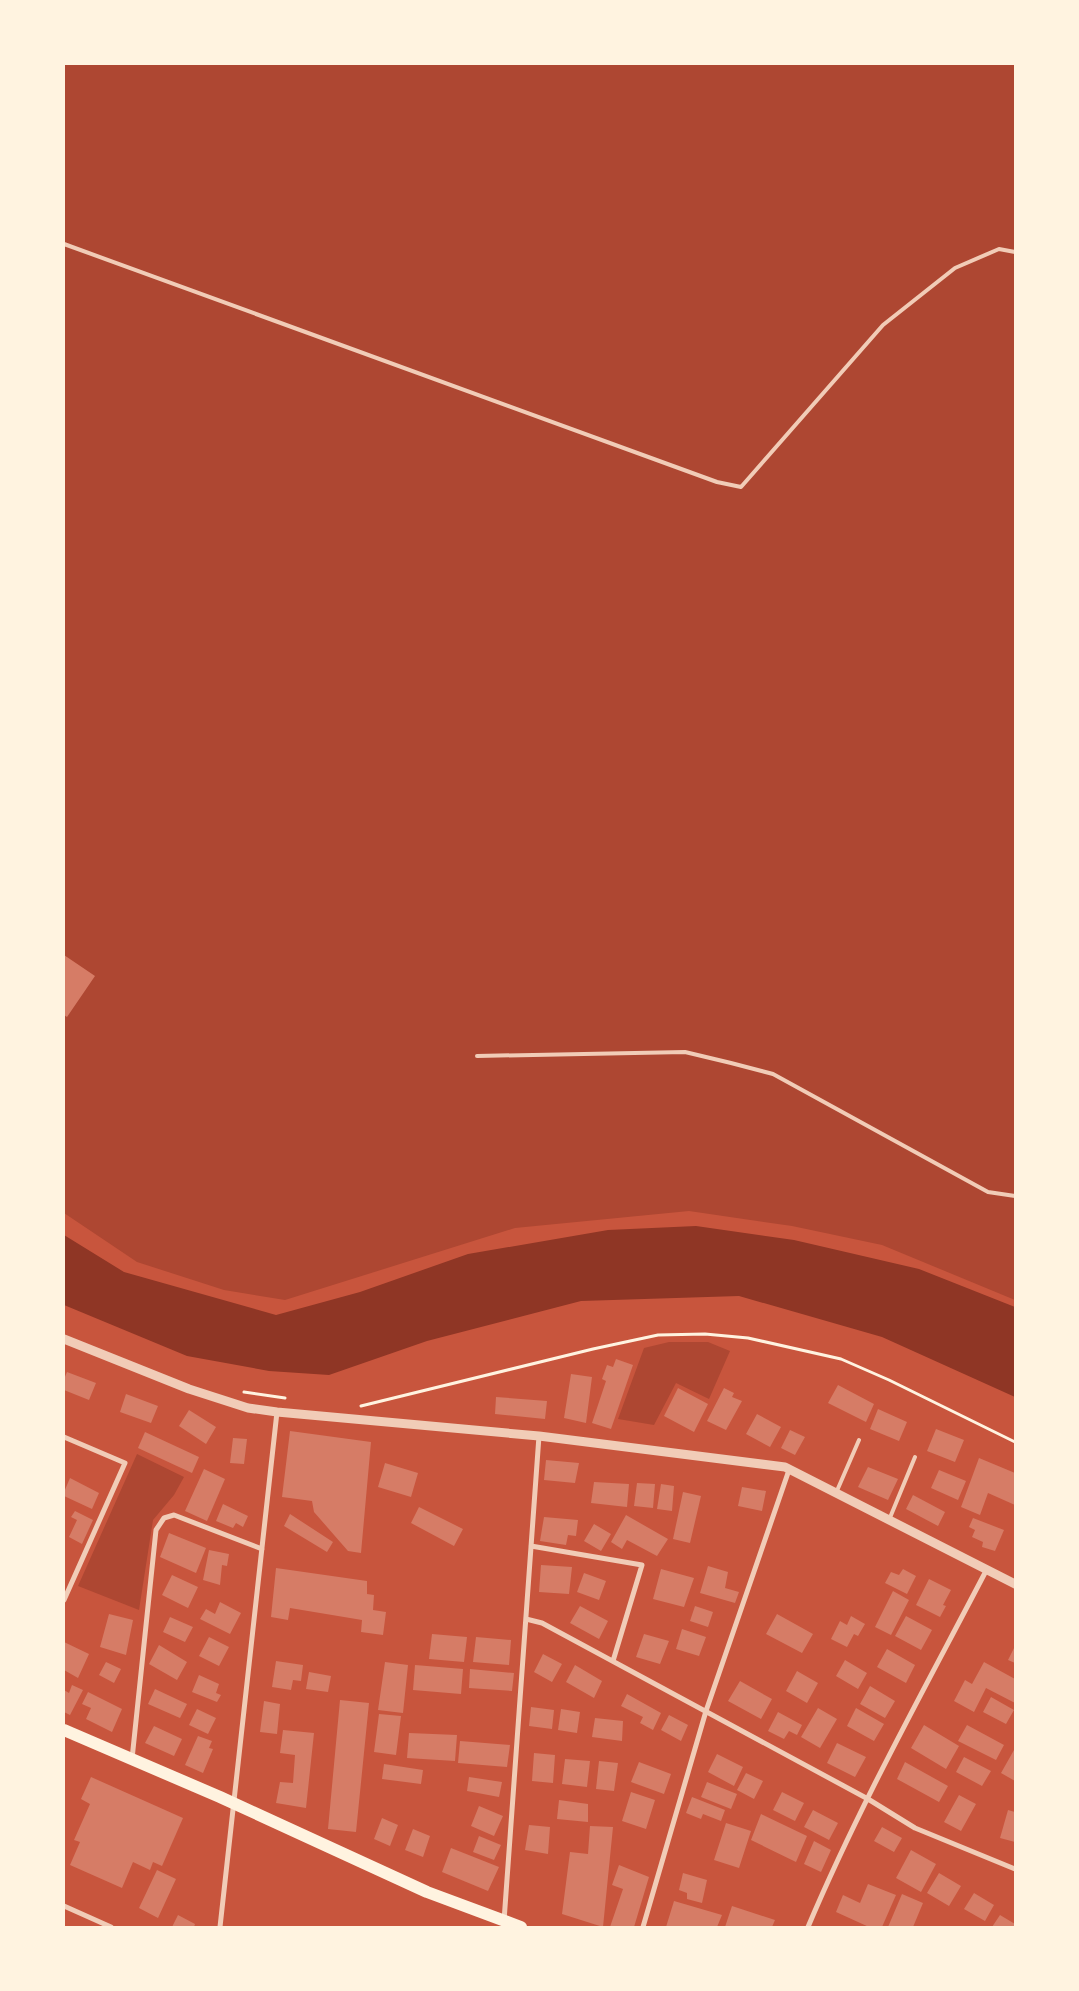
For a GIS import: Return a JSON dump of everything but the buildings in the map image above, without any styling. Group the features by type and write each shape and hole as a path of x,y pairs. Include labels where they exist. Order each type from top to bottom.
{"main road":[{"path":"64,1730 234,1803 427,1892 521,1927"}],"street":[{"path":"64,1339 189,1389 248,1408 539,1436 784,1468 1015,1584"},
{"path":"220,1927 277,1412"},
{"path":"504,1921 539,1436"},
{"path":"64,1437 125,1462 64,1600"},
{"path":"643,1927 706,1712 789,1470"},
{"path":"132,1759 156,1530 164,1518 174,1515 262,1548"},
{"path":"531,1546 642,1565 613,1661"},
{"path":"808,1927 827,1882 868,1798 987,1569"},
{"path":"526,1619 542,1623 868,1798 915,1828 1015,1869"},
{"path":"64,1906 111,1927"}],"lane":[{"path":"64,244 717,482 741,487 883,326 955,268 999,249 1015,252"},
{"path":"476,1056 685,1052 731,1063 773,1074 988,1192 1015,1196"},
{"path":"836,1493 859,1440"},
{"path":"889,1520 915,1457"}],"path":[{"path":"352,1406 361,1406 583,1351 658,1335 705,1334 748,1338 840,1359 889,1380 1015,1442"},
{"path":"238,1391 286,1398"}],"shaded area":[{"path":"64,64 1015,64 1015,1300 882,1245 792,1226 689,1211 515,1228 285,1300 224,1290 137,1262 64,1213"},
{"path":"696,1226 794,1240 919,1269 1015,1307 1015,1397 882,1337 739,1296 581,1301 427,1341 329,1375 269,1371 187,1356 64,1305 64,1235 124,1272 276,1315 360,1292 468,1254 608,1230"},
{"path":"669,1342 708,1342 730,1351 709,1399 676,1383 654,1425 618,1419 644,1348"},
{"path":"137,1454 184,1477 174,1495 153,1520 139,1610 78,1586"}]}
